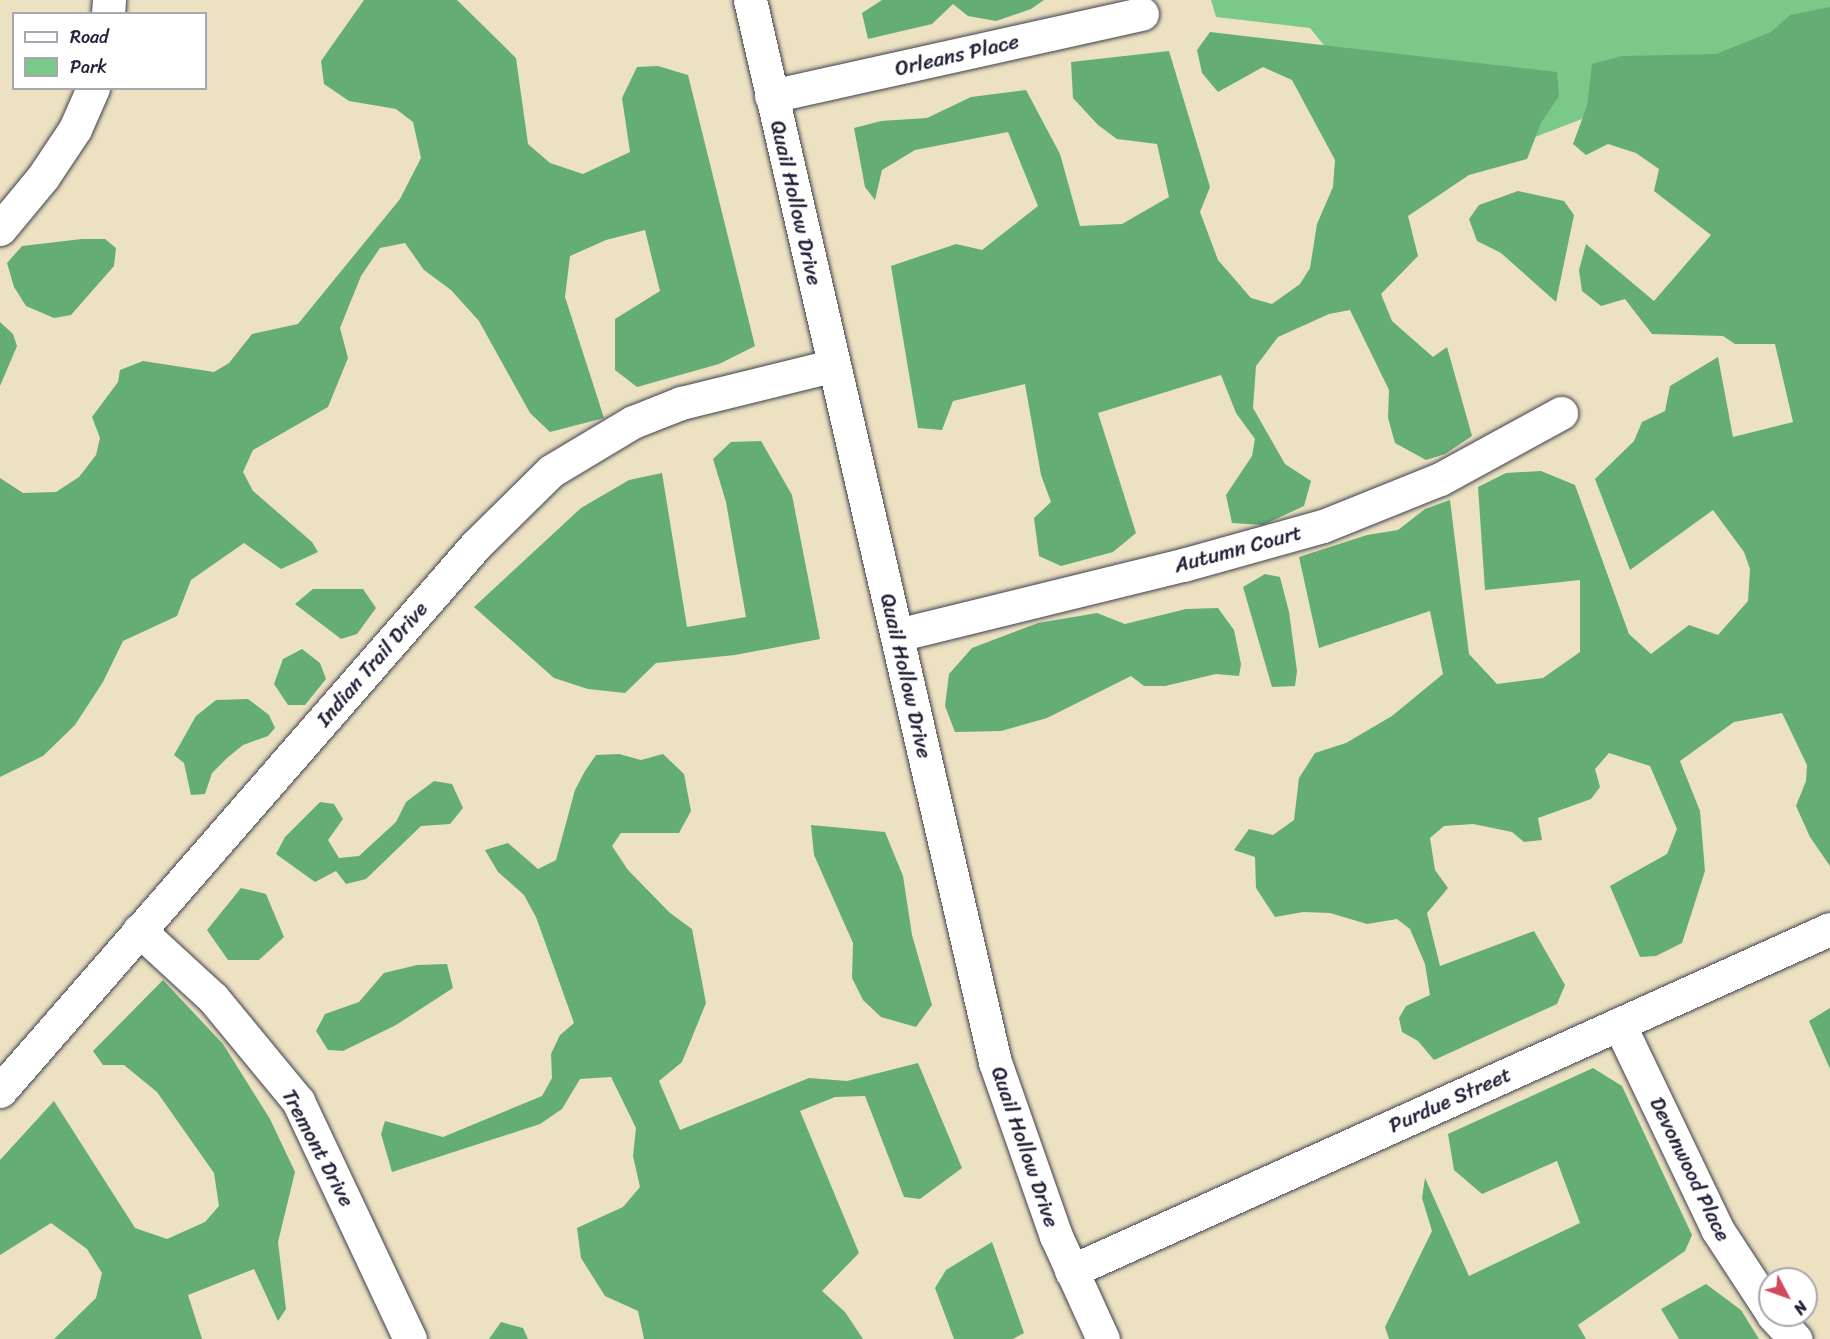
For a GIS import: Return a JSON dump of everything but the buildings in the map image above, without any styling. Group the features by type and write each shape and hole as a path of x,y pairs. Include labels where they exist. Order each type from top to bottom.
{"street":[{"name":"Quail Hollow Drive","path":"750,0 832,366 897,635 995,1062 1071,1271 1103,1339"},
{"name":"Orleans Place","path":"771,96 1142,14"},
{"path":"0,229 43,177 75,129 92,90"},
{"name":"Indian Trail Drive","path":"0,1091 483,537 551,471 633,422 681,403 832,366"},
{"name":"Autumn Court","path":"897,635 1183,565 1323,526 1440,478 1561,413"},
{"name":"Purdue Street","path":"1071,1271 1830,928"},
{"name":"Tremont Drive","path":"140,930 213,998 298,1101 410,1339"},
{"name":"Devonwood Place","path":"1618,1024 1717,1229 1758,1292"},
{"path":"1784,1327 1795,1339"}],"green space":[{"path":"364,0 457,0 516,58 528,144 550,163 583,174 630,152 622,98 637,67 658,66 688,75 755,346 719,364 637,387 615,370 615,319 660,291 645,230 606,240 570,256 565,297 604,418 550,432 530,413 479,321 451,290 424,270 405,243 380,248 361,276 340,328 348,358 328,407 253,450 243,472 253,491 312,542 318,552 281,569 244,543 191,580 177,616 123,641 103,682 75,725 43,756 0,777 0,478 23,493 56,492 79,477 96,455 100,438 92,417 118,382 120,370 143,361 214,372 229,363 252,334 298,324 400,199 421,158 413,122 396,109 349,101 324,84 321,61"},
{"path":"882,0 1044,0 1031,9 996,21 968,16 953,4 932,24 868,39 862,13"},
{"path":"1211,0 1830,0 1830,174 1699,74 1431,177 1310,28 1216,17"},
{"path":"1830,7 1830,866 1810,837 1796,806 1806,781 1807,765 1782,713 1734,722 1680,761 1700,811 1705,871 1682,943 1656,956 1640,957 1610,886 1667,854 1677,829 1650,766 1609,753 1595,769 1600,787 1591,799 1538,818 1542,840 1524,842 1512,832 1473,824 1444,826 1430,838 1435,870 1448,888 1427,913 1440,966 1534,931 1565,985 1557,1004 1434,1060 1418,1041 1402,1032 1399,1018 1406,1006 1430,995 1425,964 1410,929 1397,919 1367,924 1330,913 1303,912 1275,917 1256,888 1255,857 1234,850 1249,829 1273,835 1294,820 1299,778 1315,753 1346,743 1392,716 1443,674 1430,611 1319,648 1299,557 1367,535 1398,530 1425,509 1450,500 1469,654 1497,684 1543,678 1580,652 1580,580 1485,590 1478,487 1506,473 1541,471 1575,485 1629,634 1651,654 1689,625 1718,635 1748,601 1750,569 1744,552 1713,510 1630,570 1595,479 1634,441 1642,422 1665,411 1670,386 1718,357 1733,437 1793,422 1775,344 1735,344 1723,336 1652,334 1625,299 1601,306 1582,291 1579,270 1586,244 1654,301 1711,235 1654,191 1659,169 1636,153 1608,144 1586,155 1573,144 1587,106 1592,64 1622,56 1716,54 1771,32 1790,15"},
{"path":"1210,32 1557,72 1559,96 1541,123 1527,159 1469,175 1408,216 1418,256 1381,294 1392,321 1433,357 1447,347 1472,436 1445,454 1426,460 1395,443 1388,418 1389,390 1350,310 1329,314 1278,337 1256,366 1253,408 1285,464 1311,481 1304,506 1263,525 1232,523 1226,495 1252,456 1255,439 1236,413 1221,375 1098,413 1136,533 1113,552 1061,566 1039,556 1034,518 1051,502 1041,475 1025,384 953,401 942,430 918,428 891,266 956,244 982,250 1038,206 1008,132 915,150 882,170 875,200 865,187 854,128 881,121 927,118 971,97 1026,90 1060,154 1080,226 1122,224 1169,197 1157,144 1117,139 1098,125 1073,98 1071,62 1169,51 1210,187 1200,212 1218,260 1251,298 1272,304 1300,284 1310,268 1317,224 1333,187 1335,160 1292,80 1263,67 1218,92 1202,73 1197,50"},
{"path":"1518,191 1564,201 1574,215 1556,302 1501,253 1477,241 1469,219 1479,205"},
{"path":"82,239 105,239 116,248 114,266 71,315 54,318 26,306 14,287 7,263 22,246"},
{"path":"0,322 13,334 17,346 0,386"},
{"path":"761,441 792,495 820,639 735,655 656,663 625,693 588,689 554,678 474,607 581,508 629,480 662,473 687,627 746,617 726,502 713,459 731,442"},
{"path":"1265,574 1280,577 1289,612 1297,671 1295,686 1272,687 1243,587"},
{"path":"313,589 363,589 376,608 357,634 341,639 295,604"},
{"path":"1218,608 1234,630 1241,664 1239,676 1216,674 1165,686 1144,686 1131,676 1047,718 1001,731 955,732 945,706 949,674 972,648 1038,623 1097,613 1125,624 1186,609"},
{"path":"302,649 320,663 326,679 305,705 288,705 274,684 283,659"},
{"path":"248,699 269,715 275,728 268,736 243,745 227,758 212,773 205,794 191,795 184,763 174,755 196,716 216,700"},
{"path":"619,754 641,760 663,754 684,774 691,811 679,833 621,833 612,846 628,870 670,913 692,929 706,1003 682,1062 659,1081 680,1130 809,1078 847,1081 918,1063 962,1168 920,1199 904,1197 865,1096 835,1097 800,1111 859,1253 822,1291 845,1312 863,1339 644,1339 638,1311 605,1296 581,1258 577,1228 623,1207 640,1187 633,1156 636,1128 611,1077 580,1079 562,1109 540,1124 392,1172 381,1134 385,1121 443,1137 542,1096 552,1078 551,1054 560,1035 574,1023 536,917 524,895 498,872 485,850 508,843 538,869 556,860 575,790 585,771 596,755"},
{"path":"434,781 452,784 463,808 450,824 421,826 366,879 346,884 336,871 315,882 276,854 285,837 320,802 334,804 343,819 328,840 339,858 359,856 396,822 406,802"},
{"path":"811,825 885,832 903,876 912,935 932,1005 916,1027 881,1017 863,1000 852,978 853,943 814,855"},
{"path":"241,888 266,894 284,937 259,960 228,960 207,930"},
{"path":"447,964 453,988 396,1025 343,1051 328,1050 316,1031 325,1014 359,1002 384,973 417,965"},
{"path":"163,980 223,1044 270,1119 295,1172 278,1242 286,1309 278,1321 254,1269 188,1295 202,1339 54,1339 96,1298 102,1273 87,1249 51,1223 0,1255 0,1160 54,1101 135,1228 167,1239 205,1222 219,1206 214,1173 157,1092 124,1065 103,1065 93,1051"},
{"path":"1830,1008 1830,1069 1809,1021"},
{"path":"1593,1068 1622,1086 1692,1235 1685,1251 1578,1325 1586,1339 1389,1339 1385,1327 1432,1231 1422,1198 1425,1178 1469,1276 1580,1223 1557,1161 1482,1194 1454,1170 1448,1134"},
{"path":"992,1242 1024,1333 1013,1339 954,1339 935,1288 946,1270"},
{"path":"1706,1284 1741,1310 1759,1339 1679,1339 1661,1309"},
{"path":"501,1322 523,1328 528,1339 489,1339"}]}
